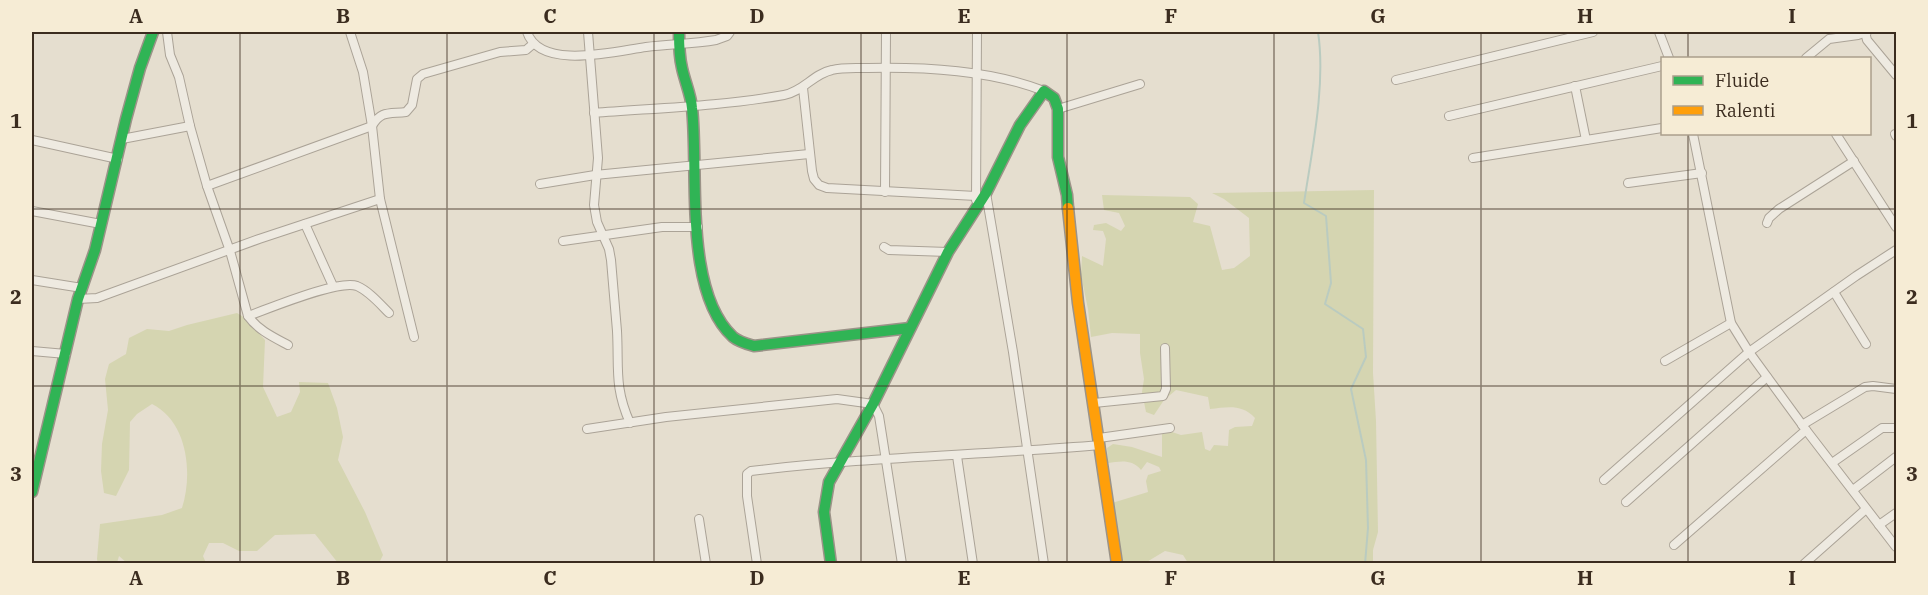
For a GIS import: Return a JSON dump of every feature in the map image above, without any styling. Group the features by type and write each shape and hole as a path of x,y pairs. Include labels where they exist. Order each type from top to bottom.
{"street":[{"path":"32,492 78,299 95,250 138,76 153,32"},
{"path":"167,32 170,55 179,78 207,186 230,250 248,316 263,331 288,345"},
{"path":"351,32 363,72 372,126 376,182 414,337"},
{"path":"527,32 533,44 542,49 563,54 591,56 679,37 722,39 730,32"},
{"path":"588,32 597,158 594,205 602,235 609,249 617,330 619,393 630,423"},
{"path":"885,192 886,32"},
{"path":"977,32 981,194 1007,314 1044,564"},
{"path":"1396,80 1593,32"},
{"path":"1659,32 1669,57"},
{"path":"1807,57 1829,39 1866,32 1867,40 1896,75"},
{"path":"679,37 681,62 692,106 703,281 713,310 721,324 741,343 754,346 910,328"},
{"path":"207,186 372,126 382,114 406,112 410,109 419,76 500,52 526,50 533,44"},
{"path":"1449,116 1661,66"},
{"path":"594,112 692,106 786,95 803,88 817,75 835,69 886,68 978,73 1044,91 1054,98 1058,109 1058,157 1065,184 1078,303 1117,564"},
{"path":"1058,109 1140,84"},
{"path":"1575,86 1586,140"},
{"path":"803,88 809,154 814,179 819,185 836,189 885,192 981,194"},
{"path":"831,564 823,517 823,504 829,482 873,404 948,252 975,210 981,194 1012,139 1044,91"},
{"path":"122,139 190,126"},
{"path":"1473,158 1661,128"},
{"path":"1694,135 1731,323 1804,428 1896,547"},
{"path":"1837,135 1896,227"},
{"path":"32,140 118,159"},
{"path":"540,184 595,175 809,154"},
{"path":"1767,223 1779,209 1854,161"},
{"path":"1628,183 1701,173"},
{"path":"78,299 97,298 380,199"},
{"path":"32,211 101,224"},
{"path":"305,224 333,286"},
{"path":"563,241 662,227 698,227"},
{"path":"609,249 616,235"},
{"path":"884,247 889,250 948,252"},
{"path":"1604,480 1749,352 1896,250"},
{"path":"32,280 82,288"},
{"path":"248,316 333,286 350,284 358,286 389,313"},
{"path":"1834,292 1866,344"},
{"path":"1665,361 1731,323"},
{"path":"1094,403 1162,396 1166,389 1165,348"},
{"path":"32,351 66,354"},
{"path":"1626,502 1767,377"},
{"path":"1674,545 1804,428 1865,387 1896,389"},
{"path":"587,429 666,417 837,399 858,400 873,404 879,416 902,564"},
{"path":"757,564 747,496 747,472 886,459 1028,451 1170,428"},
{"path":"1832,463 1882,428 1896,428"},
{"path":"957,456 973,564"},
{"path":"1853,490 1896,457"},
{"path":"1804,564 1866,509"},
{"path":"1879,525 1896,513"},
{"path":"699,519 706,564"}],"green space":[{"path":"1374,190 1373,373 1378,532 1373,550 1373,563 1188,563 1183,555 1165,551 1145,563 1122,563 1112,503 1148,492 1146,481 1148,475 1161,471 1159,467 1147,462 1141,470 1130,462 1108,463 1107,448 1113,444 1132,447 1162,457 1162,434 1172,432 1181,435 1202,432 1205,449 1210,451 1214,445 1228,446 1229,430 1235,427 1252,426 1255,418 1240,408 1210,409 1208,397 1176,390 1164,400 1154,415 1146,412 1142,392 1144,379 1140,334 1112,333 1091,337 1081,275 1082,256 1103,266 1106,239 1103,231 1093,230 1094,225 1106,223 1121,231 1125,226 1119,213 1104,210 1102,195 1190,197 1198,204 1193,222 1210,226 1222,270 1234,268 1250,256 1249,218 1212,193"},
{"path":"237,313 245,318 265,340 263,387 277,417 291,412 300,392 299,382 328,383 337,408 343,437 338,460 365,512 383,555 379,563 338,563 315,534 275,535 257,551 239,551 223,543 209,543 203,556 206,563 127,563 119,556 117,563 98,564 100,524 162,515 182,508 187,480 185,450 180,436 164,412 152,404 130,422 129,470 116,496 104,493 101,471 102,444 108,410 105,379 109,364 126,354 129,338 147,329 169,331"}],"waterway":[{"path":"1318,32 1319,95 1304,203 1326,216 1331,283 1325,304 1363,329 1366,357 1351,389 1366,460 1368,528 1365,564"}],"traffic: fast":[{"path":"32,492 78,299 95,250 126,119 153,32"},
{"path":"679,32 681,64 692,108 696,229 700,261 706,291 717,317 733,337 740,342 754,346 910,328"},
{"path":"831,564 824,512 829,482 873,404 948,252 986,193 1020,125 1044,91 1054,98 1058,109 1058,157 1068,208"}],"traffic: slow":[{"path":"1068,208 1078,303 1117,564"}]}
